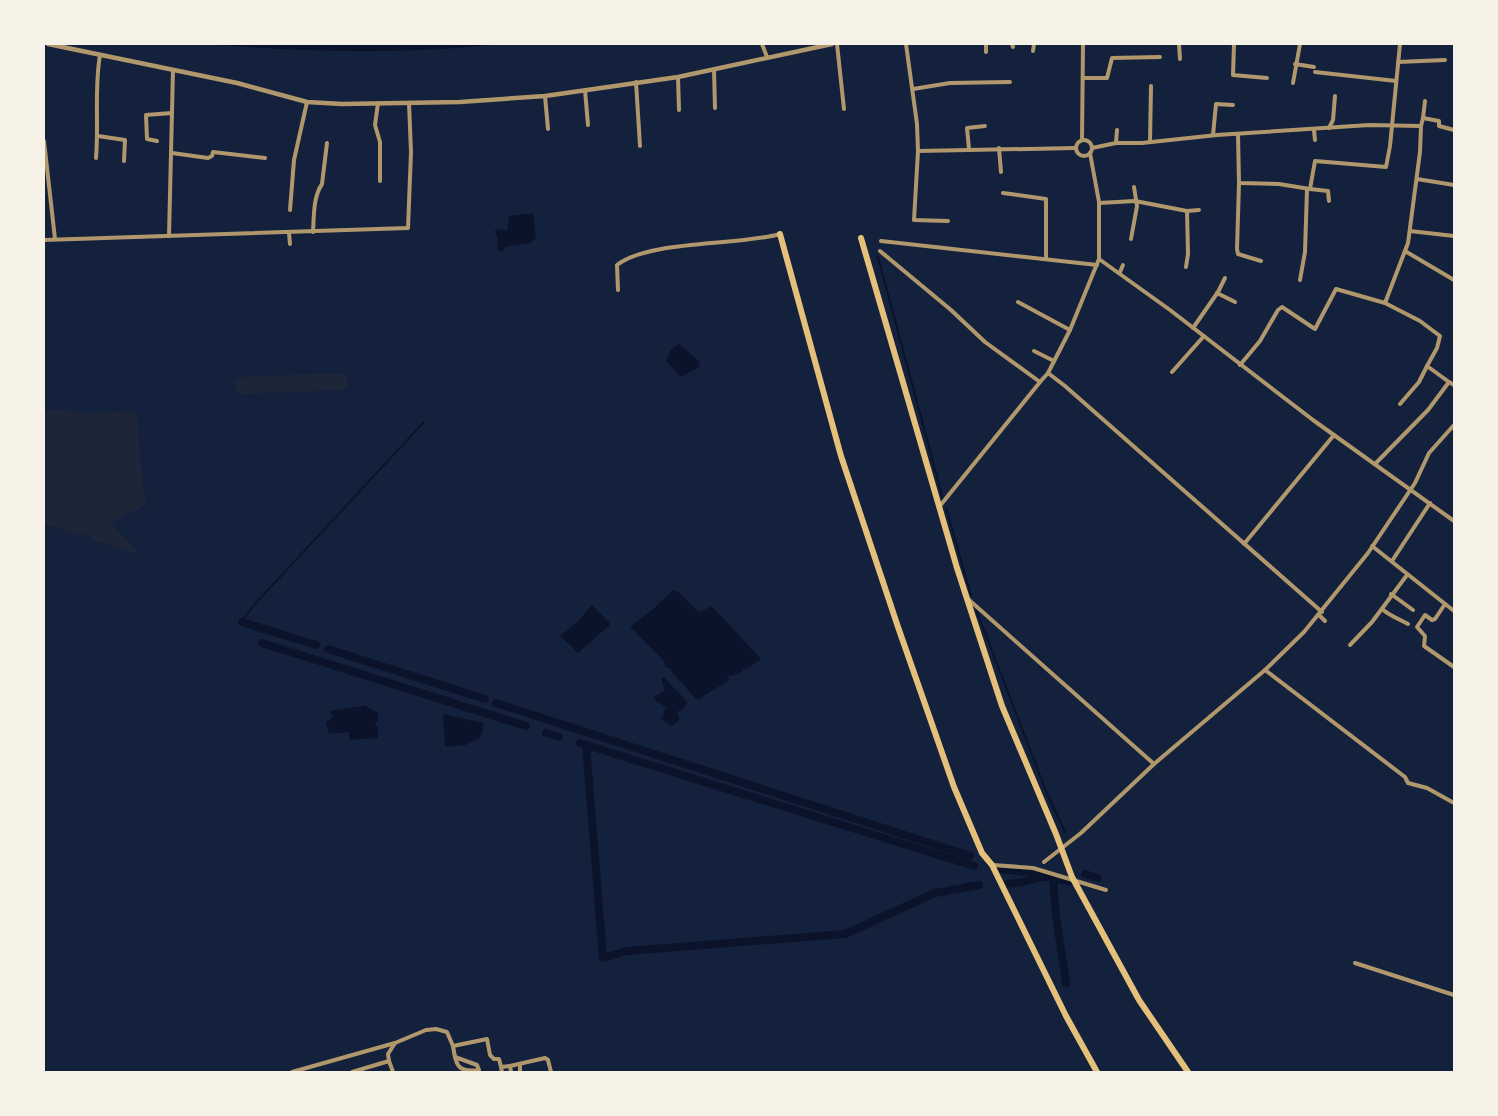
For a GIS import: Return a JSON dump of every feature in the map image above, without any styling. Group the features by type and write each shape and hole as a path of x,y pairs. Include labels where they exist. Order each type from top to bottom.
{"main road":[{"path":"780,234 841,456 954,787 982,853 992,865 1066,1016 1097,1072"},
{"path":"861,238 966,597 1002,706 1074,880 1139,1000 1188,1072"}],"street":[{"path":"48,44 173,69 307,102 342,104 545,96 678,77 835,44 844,109"},
{"path":"762,44 767,57"},
{"path":"906,44 917,124 918,151 914,220 948,221"},
{"path":"986,44 986,52"},
{"path":"1033,51 1034,44"},
{"path":"1076,148 1082,140 1083,44"},
{"path":"1179,44 1180,58"},
{"path":"1234,44 1233,75 1267,78"},
{"path":"1293,83 1300,44"},
{"path":"1299,280 1305,252 1309,189 1315,161 1386,167 1400,44"},
{"path":"96,158 98,136 96,85 100,55"},
{"path":"1083,78 1107,78 1113,58 1160,57"},
{"path":"1398,62 1445,60"},
{"path":"1295,64 1396,81"},
{"path":"169,236 173,69"},
{"path":"714,70 715,108"},
{"path":"678,77 679,110"},
{"path":"636,82 640,146"},
{"path":"913,89 950,84 1010,82"},
{"path":"1150,142 1151,86"},
{"path":"585,90 588,125"},
{"path":"545,96 548,129"},
{"path":"1328,128 1333,120 1335,96"},
{"path":"1385,303 1405,251 1410,231 1425,101"},
{"path":"290,210 294,160 307,102"},
{"path":"378,103 375,125 380,142 380,181"},
{"path":"44,240 105,240 408,228 411,152 409,103"},
{"path":"1213,135 1216,104 1233,105"},
{"path":"157,141 147,138 146,115 172,113"},
{"path":"1423,118 1439,121 1439,126 1455,130"},
{"path":"969,149 967,128 985,126"},
{"path":"1076,148 1081,155 1086,156 1091,151 1116,143 1328,128 1421,126"},
{"path":"1314,129 1315,141"},
{"path":"1116,143 1117,130"},
{"path":"1256,133 1257,140"},
{"path":"1238,134 1237,249 1238,254 1261,261"},
{"path":"98,136 125,140 123,161"},
{"path":"939,507 1048,373 1070,330 1097,265 1099,259 1099,203 1089,142 1082,140"},
{"path":"44,141 45,173 55,239"},
{"path":"313,232 315,205 322,184 327,143"},
{"path":"999,148 1001,172"},
{"path":"918,151 1076,148"},
{"path":"172,153 208,158 213,152 234,153 265,158"},
{"path":"1417,179 1455,185"},
{"path":"1239,183 1279,184 1328,191 1329,201"},
{"path":"1131,240 1137,206 1134,187"},
{"path":"1003,193 1046,199 1046,258"},
{"path":"1099,203 1135,201 1187,211 1198,210"},
{"path":"1186,267 1187,211"},
{"path":"1410,231 1455,236"},
{"path":"289,233 290,244"},
{"path":"618,290 617,265 623,260 656,251 780,234"},
{"path":"881,241 1097,265"},
{"path":"880,251 951,310 985,342 1040,382"},
{"path":"1405,251 1455,280"},
{"path":"1099,259 1120,272 1334,435 1455,521"},
{"path":"1120,272 1123,265"},
{"path":"1193,328 1225,278"},
{"path":"1240,365 1260,341 1278,310 1282,307 1314,329 1336,289 1385,303 1420,321 1440,336 1437,348 1416,386 1400,404"},
{"path":"1217,293 1235,303"},
{"path":"1018,302 1070,330"},
{"path":"1172,372 1204,336"},
{"path":"1034,351 1054,361"},
{"path":"1427,366 1455,385"},
{"path":"1048,373 1244,544 1320,613 1325,621"},
{"path":"1375,464 1428,410 1449,382"},
{"path":"1044,862 1088,827 1154,764 1295,642 1372,546 1411,489 1429,453 1455,425"},
{"path":"1244,544 1334,435"},
{"path":"1392,561 1430,503"},
{"path":"1372,546 1455,612"},
{"path":"1350,645 1382,609 1407,575"},
{"path":"1391,594 1413,610"},
{"path":"966,597 1154,764"},
{"path":"1450,608 1455,602"},
{"path":"1445,604 1436,619 1432,620 1425,615 1417,627 1425,636 1424,646 1455,667"},
{"path":"1382,609 1390,616 1395,616 1408,624"},
{"path":"1265,670 1369,748 1407,779 1409,784 1427,788 1455,803"},
{"path":"992,865 1033,868 1106,890"},
{"path":"1355,963 1455,995"},
{"path":"292,1072 304,1071 395,1043 426,1030 436,1029 447,1032 453,1046 455,1057 459,1067 467,1072 479,1070 477,1065 455,1057"},
{"path":"453,1046 487,1039 490,1055 494,1059 499,1059 502,1070 544,1058 549,1060 551,1072"},
{"path":"393,1072 388,1054 395,1043"},
{"path":"352,1072 389,1061"},
{"path":"520,1064 520,1072"},
{"path":"510,1066 511,1072"}],"shaded area":[{"path":"204,44 501,44 427,50 352,51"},
{"path":"533,213 536,238 530,243 505,247 503,251 498,251 497,236 494,231 500,229 507,231 509,216"},
{"path":"679,344 700,362 698,368 681,377 666,361 670,351"},
{"path":"342,373 347,377 348,385 341,390 241,394 237,391 235,383 239,377"},
{"path":"57,409 84,413 137,411 146,505 111,523 139,554 96,541 87,534 84,536 44,524 44,411"},
{"path":"673,590 699,612 712,606 761,659 746,669 743,668 740,673 727,677 730,679 700,699 696,699 671,669 665,667 664,661 630,627"},
{"path":"592,605 610,623 578,653 560,636"},
{"path":"664,677 687,702 684,708 677,712 680,720 672,726 659,718 663,718 664,710 668,709 654,699 665,690 661,679"},
{"path":"364,705 378,713 375,724 378,727 378,738 349,740 349,732 329,734 326,722 333,718 330,711"},
{"path":"443,714 484,723 481,737 466,745 445,747"}],"waterway":[{"path":"878,257 943,499"},
{"path":"240,624 253,606 424,422"},
{"path":"946,508 971,595"},
{"path":"977,612 1046,791 1065,832"},
{"path":"242,622 316,645"},
{"path":"262,643 526,726"},
{"path":"328,649 485,699"},
{"path":"496,703 970,856"},
{"path":"546,733 559,737"},
{"path":"580,743 974,866"},
{"path":"586,744 603,958 627,951 845,934 935,893 979,885"},
{"path":"1001,869 1036,873 1042,877 1053,877 1069,882"},
{"path":"1085,874 1098,878"},
{"path":"1007,884 1042,877"},
{"path":"1053,877 1066,983"}]}
